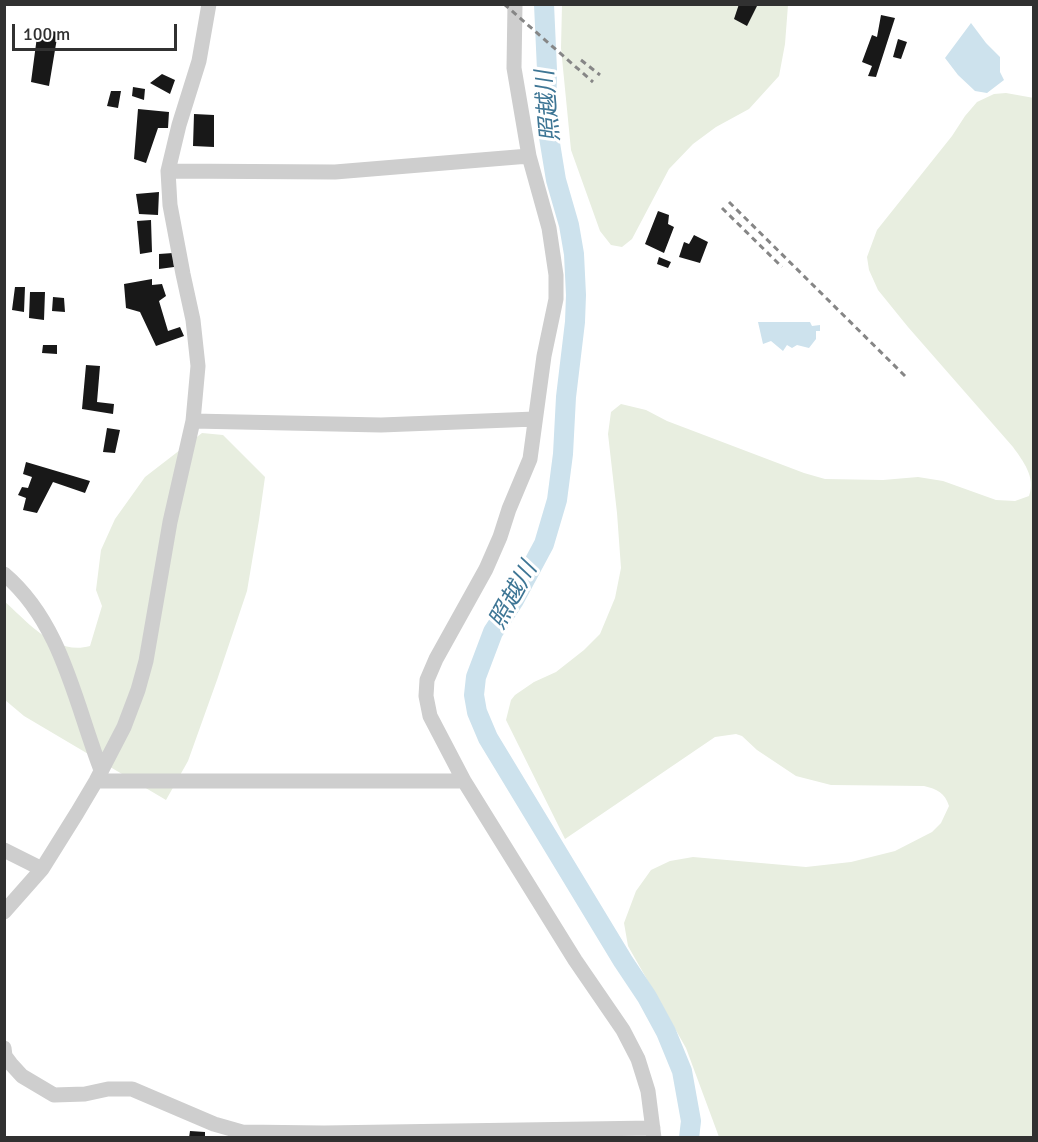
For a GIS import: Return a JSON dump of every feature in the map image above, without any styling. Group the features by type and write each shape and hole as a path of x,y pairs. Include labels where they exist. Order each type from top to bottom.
{"street":[{"path":"4,912 42,868 98,776 124,727 146,661 170,522 193,421 198,366 193,320 171,205 168,171 178,125 199,61 209,4"},
{"path":"4,1048 5,1056 22,1076 54,1095 85,1094 108,1089 132,1089 213,1130 242,1132 653,1133 648,1091 638,1059 624,1030 575,960 464,781 430,716 426,696 428,680 436,659 486,569 530,459 544,356 556,298 556,275 549,228 529,156 514,68 515,4"},
{"path":"168,171 335,172 529,156"},
{"path":"193,421 381,425 535,419"},
{"path":"4,574 25,594 45,624 66,668 91,745 98,776"},
{"path":"98,776 464,781"},
{"path":"4,850 42,868"}],"shaded area":[{"path":"562,5 788,5 785,44 779,76 749,109 716,127 693,144 669,169 632,239 622,247 611,245 600,231 571,150 561,48"},
{"path":"1006,93 1034,98 1033,1137 719,1137 686,1048 628,946 624,923 636,891 651,870 670,861 693,857 806,867 851,862 895,851 932,832 941,823 949,806 940,792 924,786 831,785 796,776 757,750 742,736 736,734 715,737 565,839 506,720 511,700 534,682 556,672 584,650 600,634 615,598 621,568 608,434 611,412 621,404 646,410 667,421 825,479 883,480 918,477 943,481 996,500 1015,501 1029,496 1030,476 1021,458 878,290 869,270 867,257 877,230 952,136 965,116 977,102 994,94"},
{"path":"202,433 223,435 265,477 247,591 188,761 166,800 24,716 5,700 4,601 54,642 77,648 90,646 102,606 96,590 101,550 115,519 145,477"}],"water":[{"path":"971,23 1000,57 1000,72 1004,80 987,93 975,91 958,75 945,58"},
{"path":"758,322 810,322 812,326 820,325 820,331 816,331 816,339 809,348 797,345 792,348 787,345 783,351 771,341 763,344"}],"building":[{"path":"739,4 758,4 747,26 734,19"},
{"path":"881,15 895,18 876,77 868,76 872,66 862,62 872,35 877,37"},
{"path":"38,29 58,32 49,86 31,82"},
{"path":"898,39 907,42 901,59 893,57"},
{"path":"162,74 175,80 170,94 150,83"},
{"path":"133,87 145,89 144,100 132,96"},
{"path":"111,91 121,91 118,108 107,106"},
{"path":"138,109 169,112 168,128 158,128 146,163 134,159"},
{"path":"194,114 214,115 214,147 193,146"},
{"path":"159,192 158,215 139,214 136,194"},
{"path":"658,211 669,215 668,224 674,227 664,253 645,244"},
{"path":"151,220 152,252 140,254 137,221"},
{"path":"694,235 708,242 700,263 679,257 684,242 689,244"},
{"path":"173,253 174,267 159,269 159,254"},
{"path":"659,257 671,262 668,268 657,264"},
{"path":"152,279 152,285 162,284 166,296 159,301 168,331 180,327 184,336 156,346 140,312 126,308 124,284"},
{"path":"15,287 25,287 24,312 12,310"},
{"path":"30,292 45,292 44,320 29,318"},
{"path":"53,297 64,298 65,312 52,311"},
{"path":"43,345 57,345 57,354 42,353"},
{"path":"86,365 100,366 97,402 114,404 113,414 82,409"},
{"path":"107,428 120,430 115,453 103,452"},
{"path":"26,462 90,481 85,493 53,482 37,513 23,510 26,498 18,495 22,487 28,488 32,477 23,474"},
{"path":"190,1131 205,1132 205,1138 189,1138"}],"waterway":[{"name":"照越川","path":"544,4 547,70 546,119 556,180 569,225 574,254 576,295 563,454 557,500 544,544 514,600 493,632 476,677 474,695 477,712 488,738 647,997 666,1032 682,1071 691,1121 689,1138"}],"railway":[{"path":"504,4 593,82"},
{"path":"581,60 600,75"},
{"path":"729,202 906,377"},
{"path":"722,208 782,267"}]}
